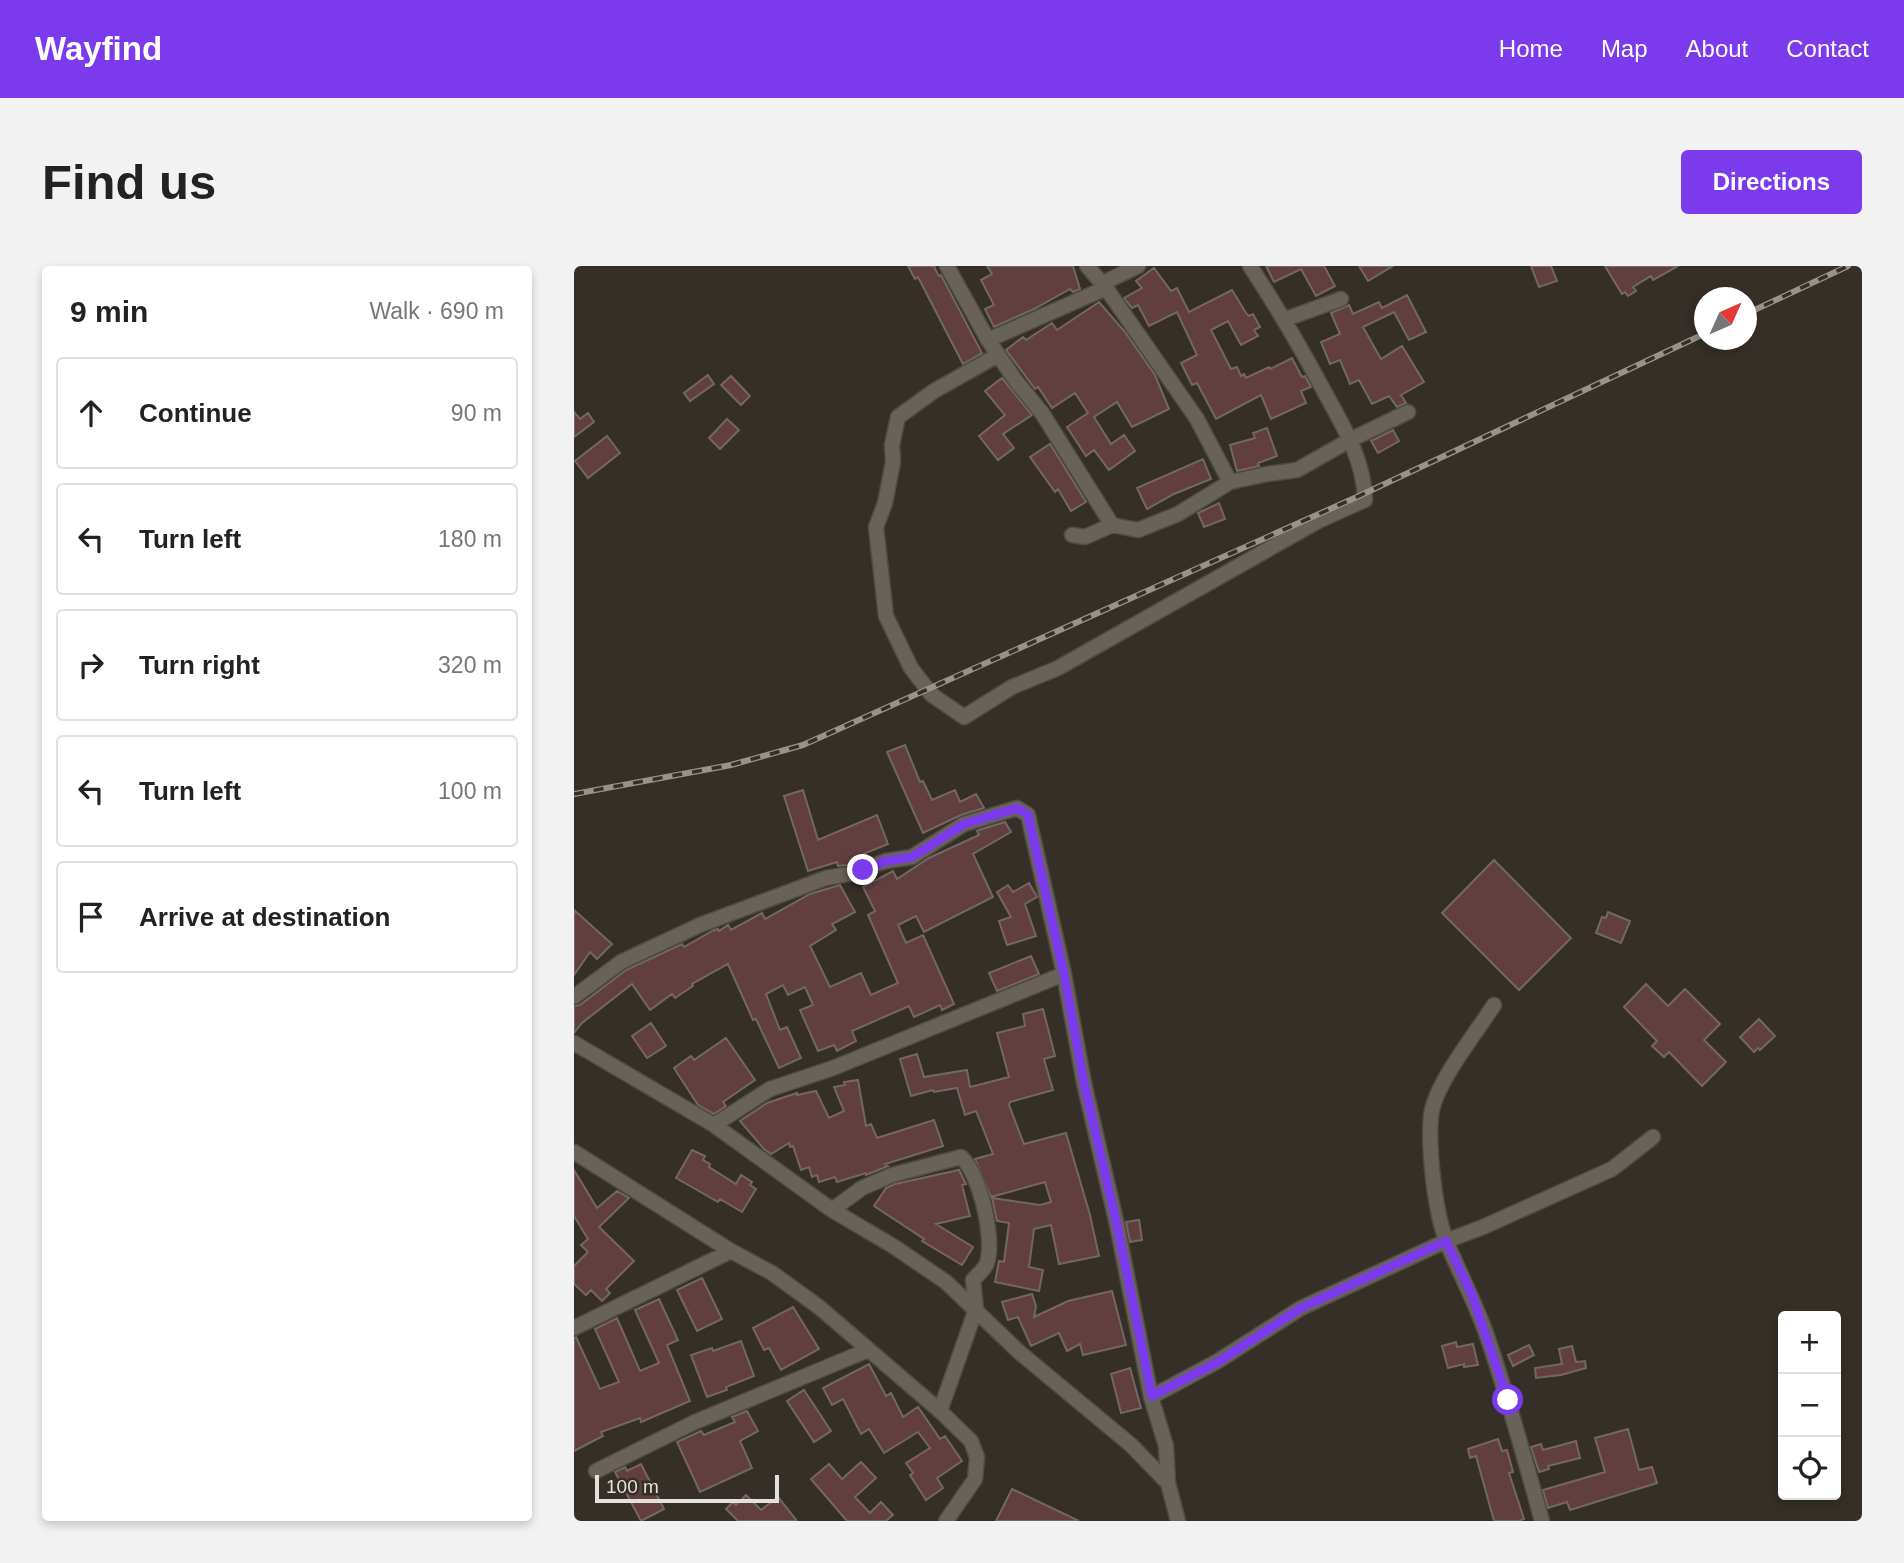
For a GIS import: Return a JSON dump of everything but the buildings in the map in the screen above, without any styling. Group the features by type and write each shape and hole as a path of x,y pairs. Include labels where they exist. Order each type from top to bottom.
{"street":[{"path":"947,266 988,340 1042,414 1112,525"},
{"path":"1087,266 1105,285 1197,419 1230,482"},
{"path":"988,340 1105,285 1138,266"},
{"path":"998,355 934,391 898,417 885,503 876,527 886,616 911,668 932,695 964,716 1012,687 1058,667 1320,520 1365,500 1363,474 1350,440 1286,319 1250,266"},
{"path":"1286,319 1341,299"},
{"path":"1072,535 1085,537 1112,525 1138,530 1178,514 1230,482 1297,470 1408,412"},
{"path":"574,998 621,962 700,925 826,878 849,874 886,861 912,857 964,824 1017,808 1028,815 1152,1396 1166,1446 1168,1483 1178,1521"},
{"path":"714,1125 770,1089 833,1068 1064,974"},
{"path":"1494,1005 1445,1079 1431,1114 1432,1171 1446,1241 1472,1295 1487,1336 1542,1521"},
{"path":"574,1043 714,1125 832,1210 893,1246 946,1282 1019,1352 1132,1445 1168,1483"},
{"path":"1152,1396 1218,1362 1301,1308 1612,1169 1653,1137"},
{"path":"577,1157 772,1273 819,1307 971,1441 977,1457 975,1479 946,1521"},
{"path":"832,1210 862,1188 892,1175 961,1157 971,1169 979,1190 989,1234 987,1263 973,1280 976,1309 940,1411"},
{"path":"574,1328 731,1251"},
{"path":"596,1471 695,1422 868,1350"}],"railway":[{"path":"1757,309 1848,266"},
{"path":"574,794 731,765 803,745 1359,496 1694,339"}],"route":[{"path":"863,870 886,861 912,857 964,824 1017,808 1028,815 1152,1396 1218,1362 1301,1308 1446,1241 1472,1295 1508,1400"}]}
